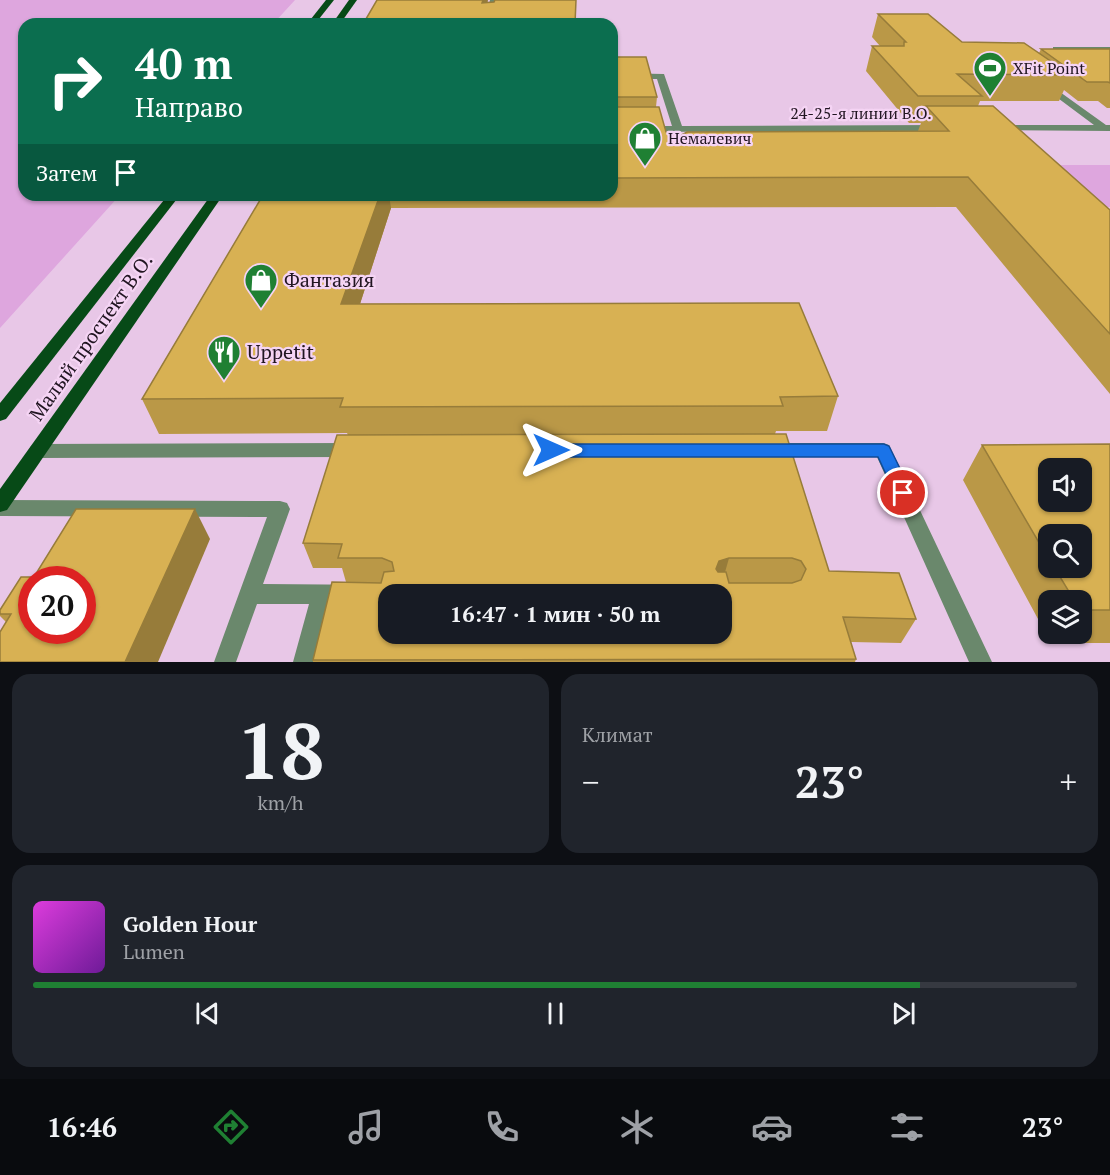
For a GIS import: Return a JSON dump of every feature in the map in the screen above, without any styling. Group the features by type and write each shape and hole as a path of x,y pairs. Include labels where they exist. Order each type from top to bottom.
{"main road":[{"path":"316,18 330,0"},
{"path":"340,18 353,0"},
{"name":"Малый проспект В.О.","path":"0,414 169,201"},
{"name":"Малый проспект В.О.","path":"0,506 213,201"}],"street":[{"path":"490,18 494,0"},
{"path":"1056,49 1110,49"},
{"path":"618,76 662,76 673,132"},
{"path":"1042,81 1107,128"},
{"name":"24-25-я линии В.О.","path":"618,129 673,132 951,128"},
{"path":"1013,142 992,128 1107,128"},
{"path":"37,451 373,450"},
{"path":"753,450 884,450 981,662"},
{"path":"0,506 280,509 225,662"},
{"path":"249,594 378,595"},
{"path":"304,662 322,595"}],"shaded area":[{"path":"0,0 295,0 278,18 18,18 18,201 115,201 0,328"},
{"path":"1059,165 1110,165 1110,207 1104,207"}],"building":[{"path":"377,0 483,0 482,3 495,0 576,0 575,18 366,18"},
{"path":"878,14 928,14 962,42 1024,43 1071,75 957,74 982,96 918,96 872,46 904,46 906,42"},
{"path":"1041,49 1110,49 1110,83 1087,82"},
{"path":"618,57 646,57 657,97 618,97"},
{"path":"926,106 993,106 1110,210 1110,334 968,177 618,178 618,107 659,107 666,132 680,136 687,132 949,131"},
{"path":"259,201 378,201 341,304 799,303 838,396 780,397 783,406 340,407 343,398 142,399"},
{"path":"786,434 829,571 899,573 916,619 843,617 856,659 313,660 332,582 381,583 384,572 394,571 392,562 382,558 338,558 342,544 303,543 337,435","holes":["729,558 792,558 801,561 806,569 801,580 792,583 729,583 726,572 718,572 716,569 719,561"]},
{"path":"1110,444 1110,610 1092,610 1092,590 1068,590 1061,578 1092,578 1092,524 1038,524 1038,541 982,445"},
{"path":"76,509 195,509 125,662 0,662 0,632 11,614 0,614 0,610 18,582 18,644 96,644 96,566 41,566"}],"place":[{"name":"XFit Point","path":"990,97"},
{"name":"Немалевич","path":"645,167"},
{"name":"Фантазия","path":"261,309"},
{"name":"Uppetit","path":"224,381"}],"route":[{"path":"551,450 884,450 903,493"}]}
